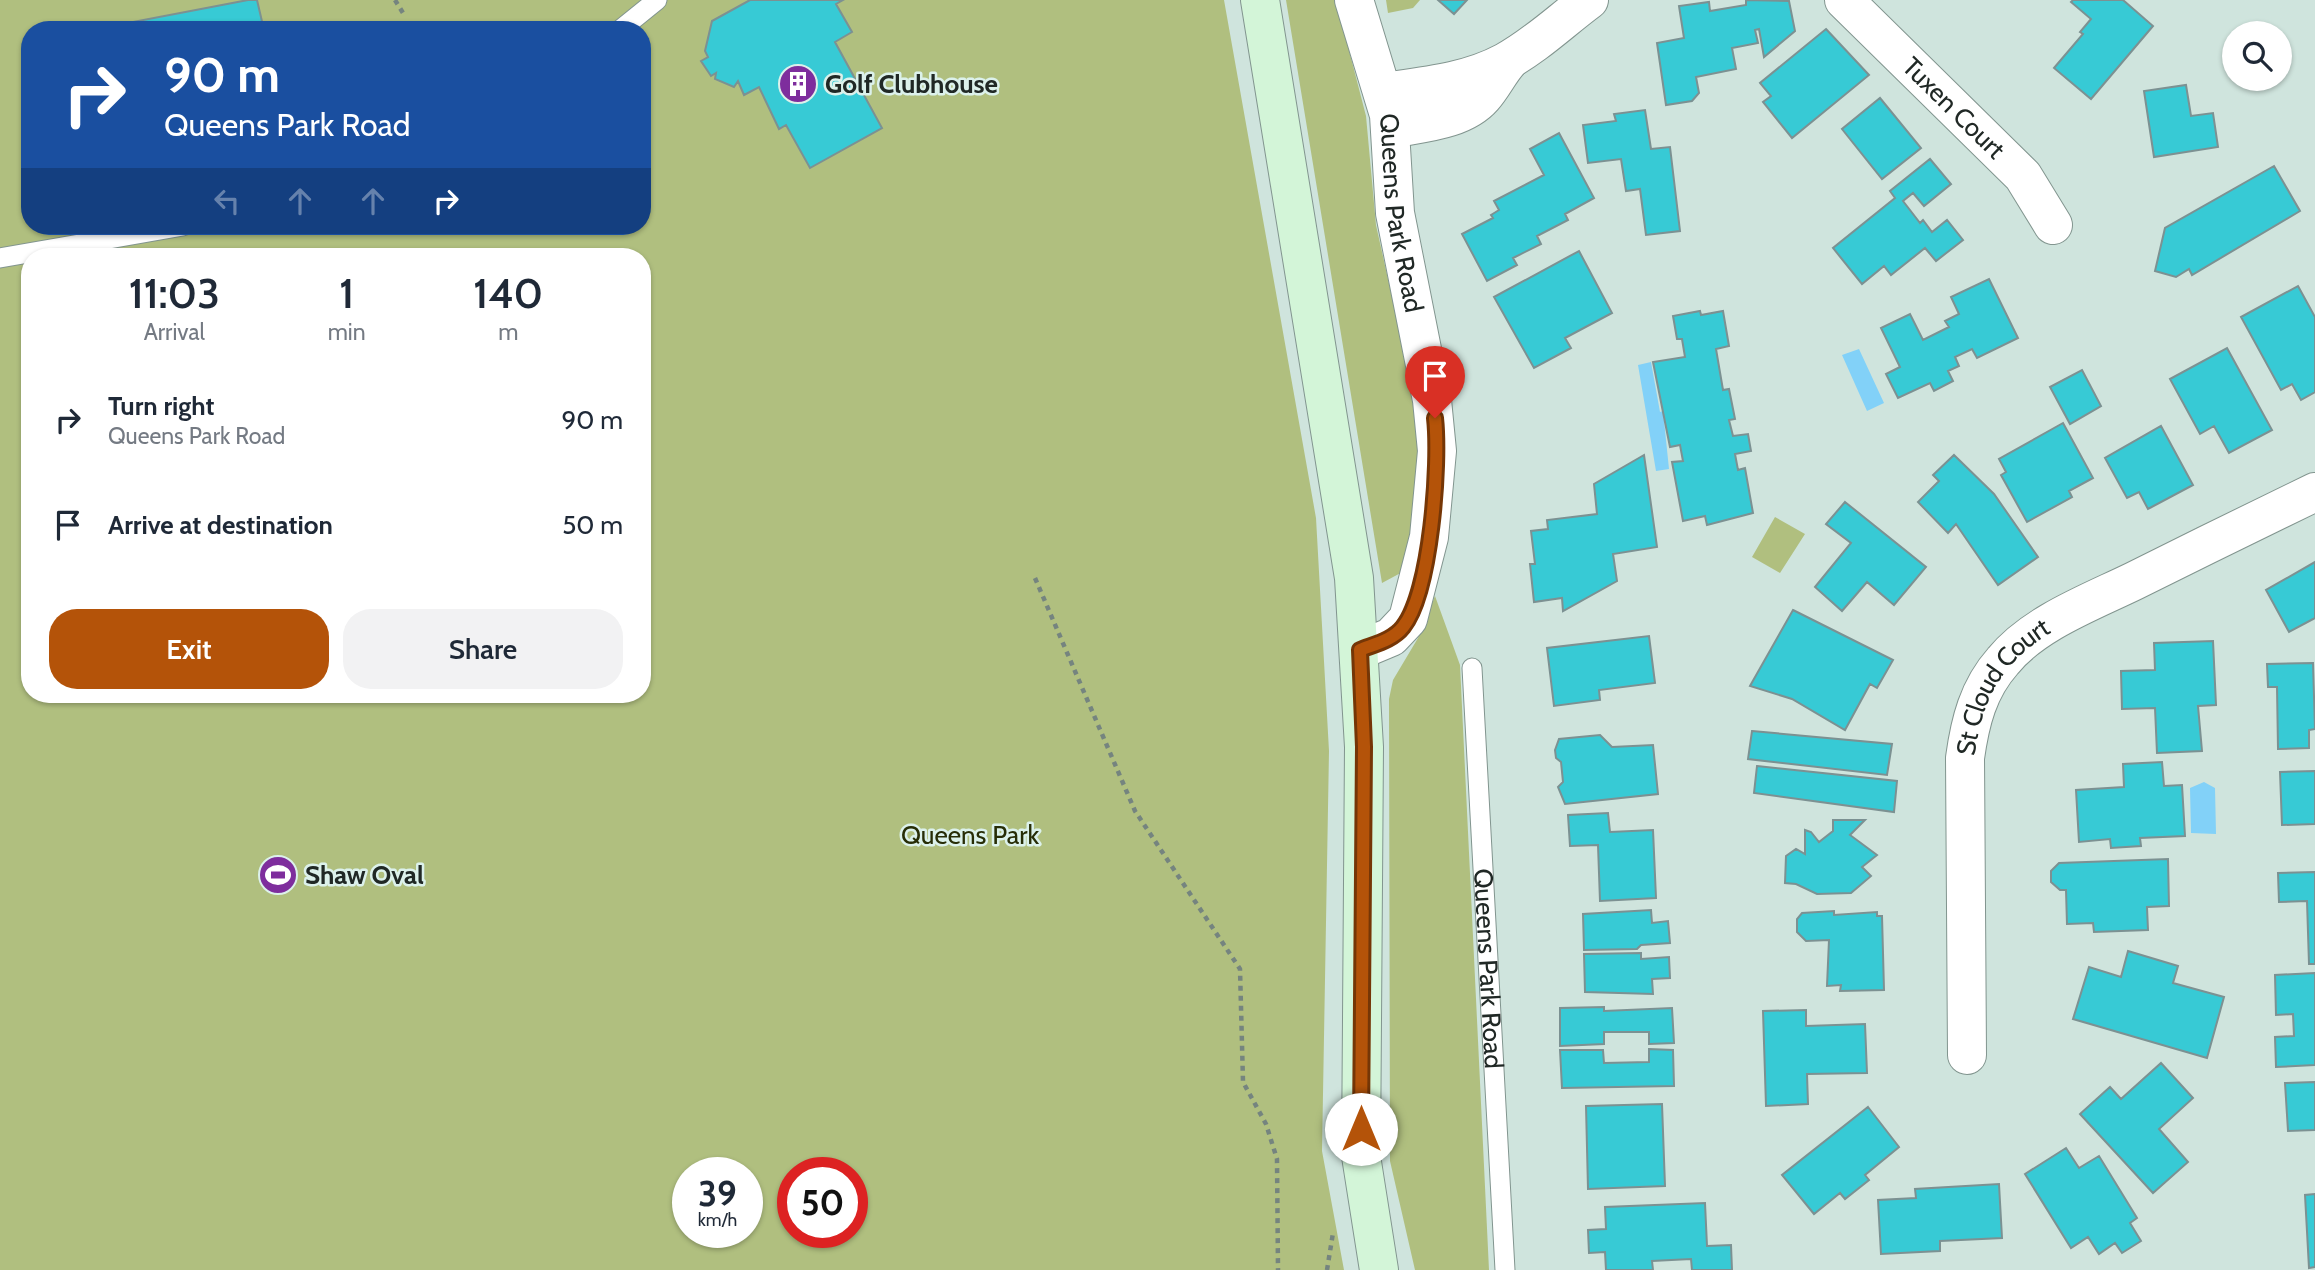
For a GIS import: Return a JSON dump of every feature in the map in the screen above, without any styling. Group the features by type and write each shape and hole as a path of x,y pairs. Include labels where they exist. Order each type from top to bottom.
{"main road":[{"path":"1260,0 1346,515 1360,650 1364,747 1361,1156 1379,1270"}],"street":[{"name":"Queens Park Road","path":"1354,0 1383,92 1391,129 1395,213 1432,400 1437,467 1429,537 1408,619 1391,637 1360,650"},
{"path":"1391,129 1450,116 1468,109 1482,98 1513,58 1589,0"},
{"name":"Tuxen Court","path":"1844,0 2023,176 2053,225"},
{"path":"1383,92 1460,79 1513,58"},
{"name":"St Cloud Court","path":"1967,1055 1965,758 1970,719 1984,689 2003,660 2035,633 2074,611 2315,492"}],"lane":[{"path":"631,21 657,0"},
{"path":"57,248 132,235"},
{"path":"0,258 21,254"},
{"name":"Queens Park Road","path":"1472,668 1505,1270"}],"path":[{"path":"395,0 403,13"},
{"path":"1035,578 1135,811 1240,969 1243,1082 1266,1124 1277,1159 1278,1270"}],"green space":[{"name":"Queens Park","path":"0,0 1224,0 1316,518 1329,751 1322,1151 1344,1270 0,1270"},
{"path":"1286,0 1336,0 1366,116 1376,225 1425,446 1408,569 1382,583"},
{"path":"1386,0 1420,0 1413,8 1388,13"},
{"path":"1775,517 1805,534 1780,573 1752,557"},
{"path":"1435,596 1460,665 1489,1270 1415,1270 1390,1161 1389,699 1393,680 1418,638"}],"water":[{"path":"1859,349 1884,403 1867,411 1842,355"},
{"path":"1651,362 1660,412 1663,411 1669,469 1656,471 1638,365"},
{"path":"2204,782 2215,788 2216,834 2191,833 2190,788"}],"building":[{"path":"257,0 262,21 138,21"},
{"name":"Golf Clubhouse","path":"750,0 843,0 836,4 852,32 835,42 882,128 810,168 786,125 779,129 759,87 744,95 738,81 734,87 715,79 716,73 711,76 701,61 708,57 705,51 712,21"},
{"path":"1438,0 1467,0 1454,14"},
{"path":"1746,0 1789,1 1795,31 1764,57 1759,29 1755,30 1758,43 1732,48 1736,69 1696,77 1699,93 1692,101 1666,105 1657,43 1684,38 1679,6 1709,2 1710,11 1746,5"},
{"path":"2123,0 2153,26 2091,99 2054,68 2083,34 2080,32 2091,19 2071,2"},
{"path":"1826,29 1869,75 1792,138 1763,102 1771,96 1760,83"},
{"path":"2186,85 2191,116 2213,113 2218,147 2154,157 2144,91"},
{"path":"1880,98 1921,148 1882,179 1842,129"},
{"path":"1645,110 1651,149 1670,147 1680,231 1646,235 1640,189 1626,191 1621,159 1588,163 1583,125 1616,121 1614,114"},
{"path":"1559,133 1594,198 1565,214 1568,220 1537,236 1541,244 1513,258 1517,265 1487,281 1462,234 1493,218 1491,215 1499,210 1494,201 1544,175 1530,149"},
{"path":"1930,159 1951,184 1924,206 1913,193 1903,201 1920,223 1923,220 1932,232 1947,220 1963,240 1936,261 1925,248 1891,275 1884,266 1862,284 1833,248 1895,198 1890,191"},
{"path":"2274,166 2300,211 2192,275 2189,269 2176,277 2155,271 2165,228"},
{"path":"1579,251 1612,313 1565,338 1571,348 1534,368 1494,297"},
{"path":"1989,279 2018,338 1977,358 1972,349 1955,357 1959,366 1948,371 1953,381 1934,391 1930,383 1898,398 1886,374 1900,367 1881,328 1910,314 1923,340 1949,327 1945,321 1959,314 1951,297"},
{"path":"2298,286 2315,317 2315,392 2301,400 2292,384 2281,390 2241,317"},
{"path":"1700,311 1701,315 1723,311 1729,346 1716,349 1723,390 1729,389 1735,419 1729,420 1733,436 1748,434 1751,451 1735,454 1738,470 1745,468 1753,513 1707,525 1705,516 1683,521 1672,462 1683,461 1680,445 1670,447 1653,362 1685,357 1682,339 1677,339 1673,316"},
{"path":"2227,348 2272,430 2229,453 2214,426 2200,434 2170,379"},
{"path":"2082,370 2101,406 2070,424 2050,387"},
{"path":"2063,423 2093,478 2069,491 2072,497 2027,522 2001,475 2006,472 1999,459"},
{"path":"2161,426 2193,485 2148,509 2139,492 2127,498 2105,458"},
{"path":"1644,455 1657,547 1613,554 1617,581 1563,611 1562,598 1534,602 1530,564 1535,564 1531,531 1548,529 1547,520 1597,514 1594,484"},
{"path":"1954,455 1994,494 2038,557 1998,585 1956,524 1948,533 1918,502 1939,481 1933,475"},
{"path":"1845,502 1926,567 1894,605 1867,582 1842,611 1815,587 1851,543 1826,524"},
{"path":"2315,562 2315,618 2289,632 2266,590"},
{"path":"1793,610 1893,660 1877,688 1870,684 1845,730 1792,699 1750,686"},
{"path":"1649,636 1655,683 1599,690 1600,700 1554,706 1547,648"},
{"path":"2213,641 2216,705 2198,706 2202,751 2157,753 2155,708 2122,709 2121,671 2155,670 2154,643"},
{"path":"2313,663 2315,729 2309,730 2309,748 2278,749 2277,687 2268,687 2267,664"},
{"path":"1752,731 1892,744 1887,775 1748,759"},
{"path":"1600,735 1612,747 1653,745 1658,794 1565,804 1558,787 1563,782 1561,762 1556,758 1555,750 1559,739"},
{"path":"2162,762 2164,786 2182,785 2185,836 2140,838 2141,846 2111,848 2110,839 2079,842 2076,790 2124,787 2123,764"},
{"path":"1757,766 1897,781 1894,812 1754,793"},
{"path":"2315,771 2315,824 2282,825 2280,772"},
{"path":"1608,813 1610,832 1653,830 1656,898 1600,901 1598,845 1570,846 1568,815"},
{"path":"1833,820 1865,820 1850,835 1877,855 1862,867 1871,876 1851,893 1817,894 1796,884 1785,883 1786,856 1796,849 1805,854 1805,830 1811,832 1819,842 1833,831"},
{"path":"2168,859 2169,906 2147,907 2148,930 2094,932 2093,923 2067,924 2066,890 2060,890 2051,882 2051,871 2059,863"},
{"path":"2315,872 2315,964 2309,964 2307,901 2279,902 2278,873"},
{"path":"1651,910 1652,923 1668,921 1670,943 1641,945 1637,949 1584,950 1583,914"},
{"path":"1834,911 1834,915 1877,912 1877,916 1882,916 1884,990 1840,991 1841,985 1827,986 1829,940 1806,941 1797,932 1797,919 1802,913"},
{"path":"2128,951 2178,966 2173,983 2224,997 2207,1058 2073,1019 2089,967 2121,977"},
{"path":"1641,953 1641,959 1669,957 1670,978 1652,979 1653,994 1585,992 1584,954"},
{"path":"2315,973 2315,1065 2276,1067 2275,1037 2294,1036 2293,1014 2276,1015 2275,975"},
{"path":"1604,1007 1604,1011 1672,1008 1674,1043 1649,1044 1649,1032 1604,1032 1604,1044 1560,1046 1560,1008"},
{"path":"1806,1010 1806,1026 1865,1024 1867,1073 1807,1074 1808,1104 1766,1106 1763,1011"},
{"path":"1649,1049 1673,1050 1674,1086 1562,1088 1560,1050 1603,1050 1604,1063 1649,1062"},
{"path":"2161,1063 2193,1098 2159,1129 2188,1162 2153,1193 2080,1114 2110,1087 2121,1099"},
{"path":"2315,1082 2315,1130 2288,1131 2285,1083"},
{"path":"1662,1104 1665,1186 1588,1189 1586,1106"},
{"path":"1868,1107 1899,1147 1865,1175 1869,1180 1845,1199 1840,1193 1814,1214 1782,1175"},
{"path":"2066,1148 2079,1168 2099,1156 2137,1218 2130,1223 2141,1241 2122,1253 2115,1243 2099,1254 2088,1237 2071,1248 2025,1174"},
{"path":"1999,1184 2002,1238 1940,1241 1940,1251 1881,1254 1878,1200 1916,1198 1915,1189"},
{"path":"2315,1194 2315,1267 2309,1268 2305,1195"},
{"path":"1705,1203 1707,1246 1731,1245 1732,1270 1692,1270 1691,1259 1652,1261 1653,1270 1606,1270 1605,1252 1589,1253 1588,1230 1606,1229 1605,1207"}],"place":[{"name":"Golf Clubhouse","path":"798,84"},
{"name":"Shaw Oval","path":"278,875"}],"route":[{"path":"1361,1129 1364,747 1360,650 1395,634 1404,625 1412,610 1421,578 1434,500 1437,467 1435,418"}]}
